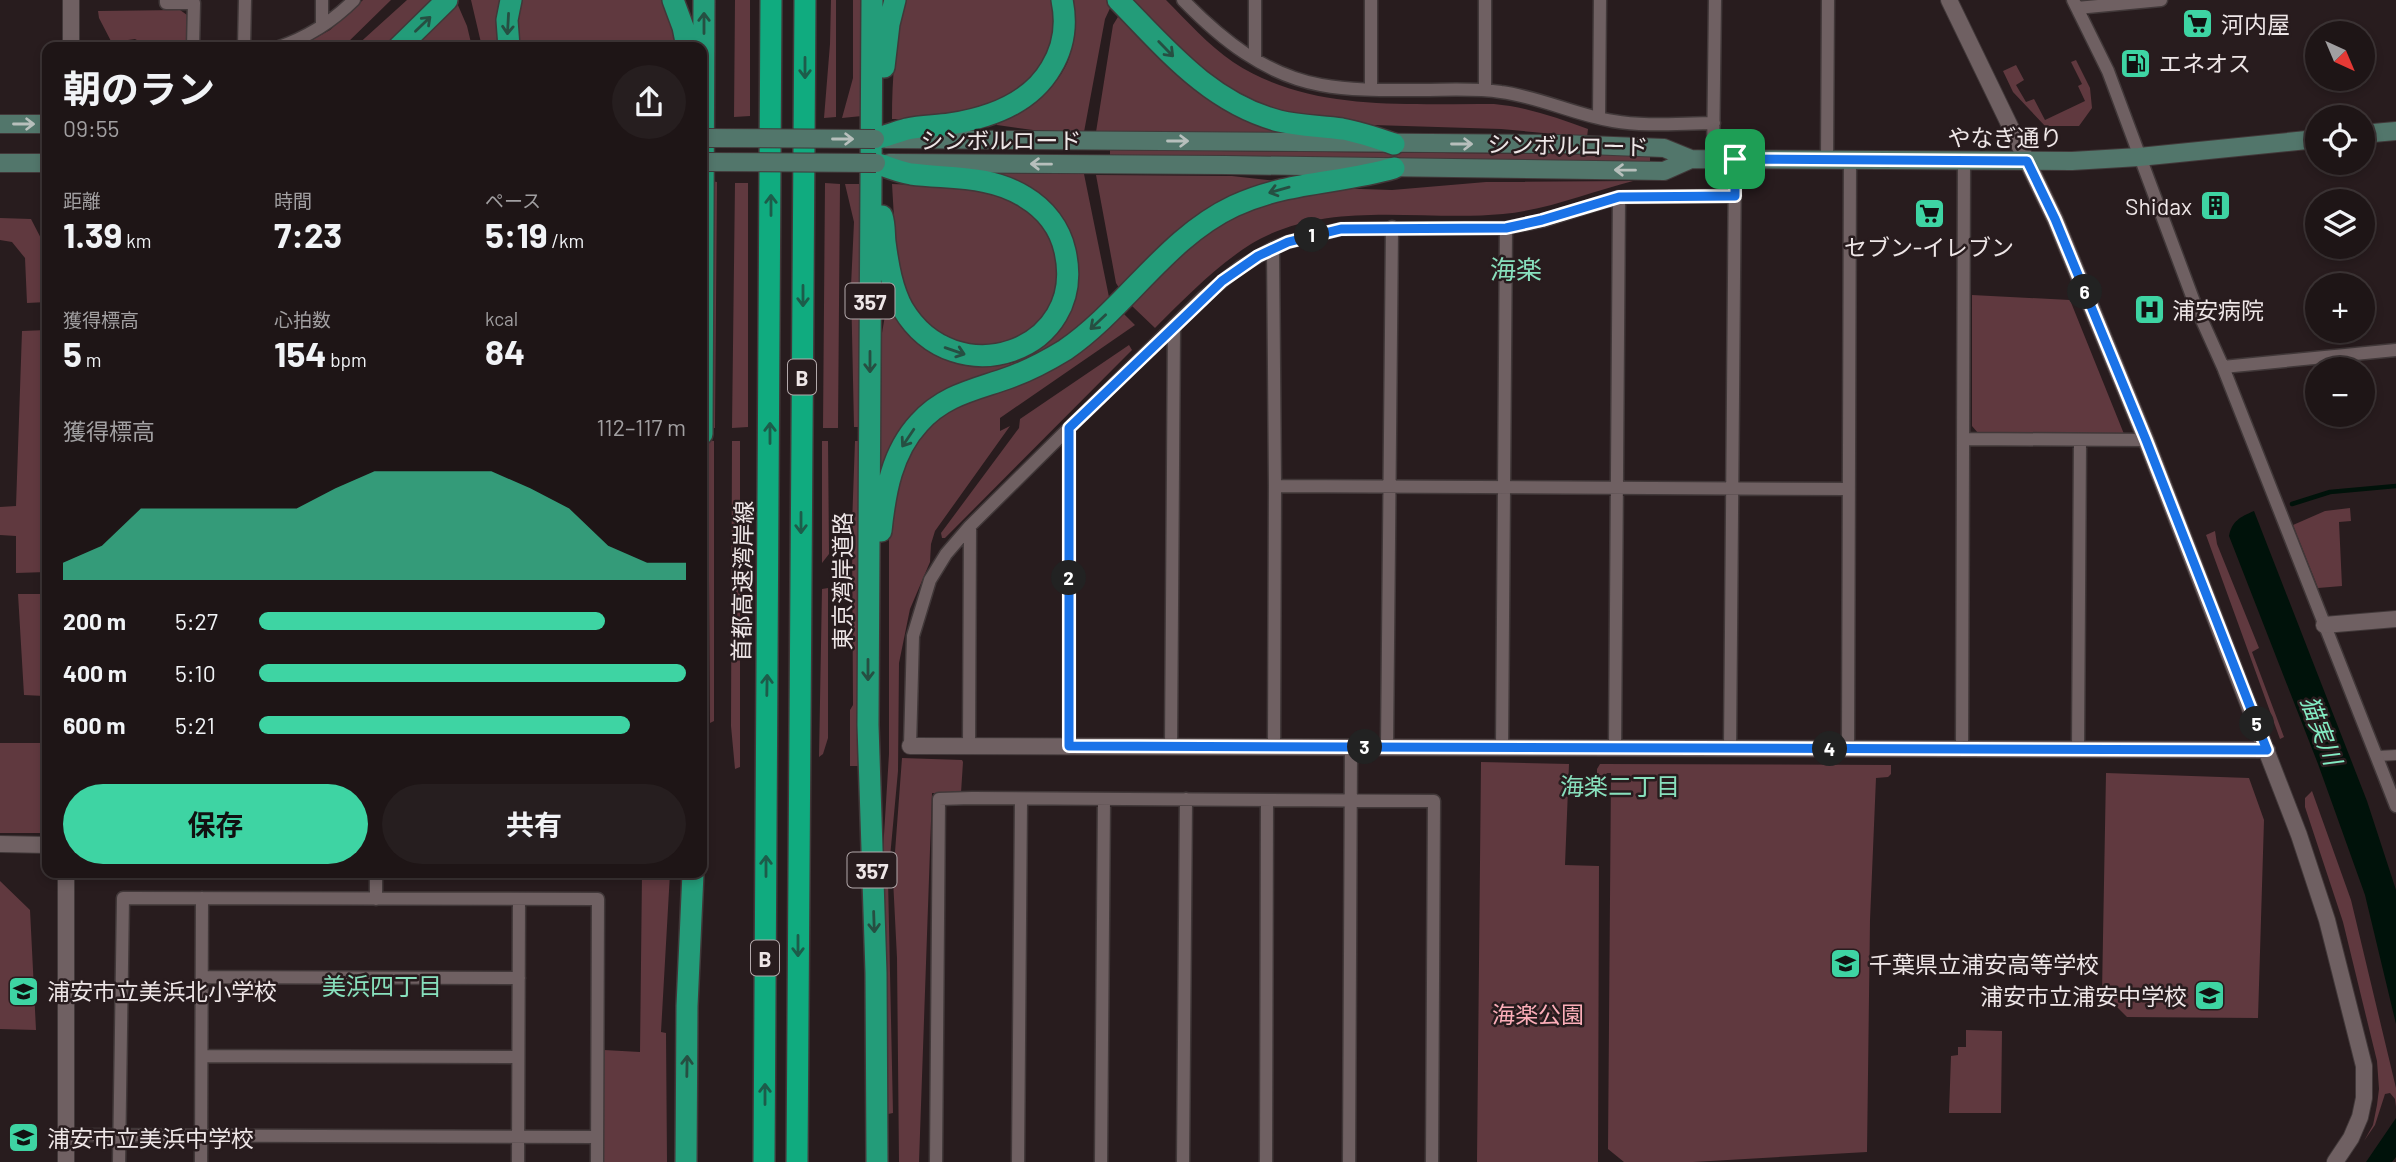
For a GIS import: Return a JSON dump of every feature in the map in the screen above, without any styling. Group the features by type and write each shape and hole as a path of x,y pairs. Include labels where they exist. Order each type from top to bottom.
{"highway":[{"path":"404,42 447,0"},
{"path":"509,42 507,20 511,0"},
{"path":"673,0 681,18 686,42"},
{"path":"704,0 704,42"},
{"name":"首都高速湾岸線","path":"764,1162 771,0"},
{"name":"東京湾岸道路","path":"872,0 868,601 877,1162"},
{"path":"871,114 880,87 888,24 895,0"},
{"path":"876,139 908,129 964,121 1011,106 1023,99 1044,79 1060,50 1064,30 1062,0"},
{"path":"1118,0 1184,68 1236,103 1278,121 1364,134 1394,144"},
{"name":"B","path":"797,1162 806,5"},
{"path":"871,192 884,220 891,275 902,307 922,333 933,342 960,354 1002,355 1028,344 1039,335 1057,312 1063,298 1068,270 1063,243 1051,220 1041,209 1011,189 968,178 909,174 876,163"},
{"path":"868,601 879,548 888,481 904,442 931,410 946,400 1028,370 1064,350 1103,319 1184,240 1215,216 1255,197 1281,189 1362,177 1394,168"},
{"path":"686,1162 687,1006 693,878"}],"main road":[{"path":"0,124 42,124"},
{"path":"2375,133 2396,131"},
{"name":"シンボルロード","path":"707,138 1563,144 1664,148 1691,159"},
{"name":"やなぎ通り","path":"1691,159 2027,161 2139,157 2305,140"},
{"name":"シンボルロード","path":"707,162 1664,171 1691,159"},
{"path":"0,163 42,163"}],"street":[{"path":"71,0 71,42"},
{"path":"166,0 166,3 194,3 193,42"},
{"path":"244,0 244,42"},
{"path":"322,0 322,26"},
{"path":"289,42 339,15 354,0"},
{"path":"1183,0 1227,41 1255,59 1275,71 1318,85 1371,89 1485,90 1536,98 1599,118 1635,124 1714,123"},
{"path":"1255,0 1255,59"},
{"path":"1371,0 1371,89"},
{"path":"1485,0 1485,90"},
{"path":"1599,118 1600,0"},
{"path":"1713,159 1715,0"},
{"path":"1827,160 1828,0"},
{"path":"1949,0 2055,219 2146,440 2299,835 2327,920 2364,1066 2364,1098 2360,1117 2351,1138 2335,1162"},
{"path":"2161,0 2075,4 2125,113 2196,306 2223,367 2396,806"},
{"path":"1730,749 1735,159"},
{"path":"1848,749 1850,160"},
{"path":"1962,750 1964,161"},
{"path":"1735,196 1619,197 1506,228 1341,229 1312,234 1273,248 1222,281 970,526 940,563 930,580 913,636 910,746 2267,750"},
{"path":"1615,749 1619,197"},
{"path":"1387,748 1392,227"},
{"path":"1502,748 1506,228"},
{"path":"1273,248 1274,747"},
{"path":"1171,747 1174,326"},
{"path":"2223,367 2396,350"},
{"path":"1069,428 1069,746"},
{"path":"1964,439 2146,440"},
{"path":"2078,750 2080,441"},
{"path":"1275,486 1848,489"},
{"path":"969,746 970,526"},
{"path":"2324,625 2396,619"},
{"path":"1349,1162 1351,747"},
{"path":"2378,756 2396,755"},
{"path":"936,1162 939,799 1186,799 1434,801 1432,1162"},
{"path":"1018,1162 1021,799"},
{"path":"1101,1162 1104,799"},
{"path":"1183,1162 1186,799"},
{"path":"1266,1162 1267,800"},
{"path":"0,844 42,845"},
{"path":"66,878 66,1162"},
{"path":"376,878 376,899"},
{"path":"119,1162 123,898 598,899 597,1162"},
{"path":"201,1162 202,898"},
{"path":"518,1162 519,899"},
{"path":"202,977 519,978"},
{"path":"202,1056 517,1058"},
{"path":"66,1135 597,1137"}],"green space":[{"path":"363,0 391,0 348,42 308,42 330,30"},
{"path":"407,0 439,0 394,42 361,42"},
{"path":"471,0 505,0 501,42 481,42"},
{"path":"522,0 668,0 681,42 518,42 516,21"},
{"path":"735,0 750,0 750,116 734,117"},
{"path":"831,0 836,0 836,117 824,118 830,44"},
{"path":"853,0 862,0 862,116 842,118 853,78"},
{"path":"905,0 1054,0 1057,38 1034,80 983,109 914,119 892,119 895,59"},
{"path":"1072,0 1108,0 1112,4 1105,19 1084,132 997,125 996,123 1023,109 1047,91 1065,68 1073,38"},
{"path":"1166,0 1206,40 1233,62 1294,90 1359,102 1506,105 1588,129 1587,137 1501,129 1341,124 1257,106 1196,68 1131,2"},
{"path":"457,3 471,42 414,42"},
{"path":"180,10 187,15 186,42 141,42 135,39 111,42 98,11"},
{"path":"1121,12 1287,132 1096,132 1113,25"},
{"path":"2076,60 2090,88 2092,108 2079,126 2045,126 2013,92 2003,71 2016,65 2024,80 2016,85 2026,102 2034,99 2045,120 2085,101 2078,86 2082,84 2071,62"},
{"path":"1110,150 1650,155 1650,164 1110,157"},
{"path":"997,173 1084,174 1112,301 1054,350 946,393 880,473 882,333 889,292 907,325 970,361 983,365 1013,363 1037,351 1057,332 1070,308 1076,281 1076,253 1067,226 1044,199 997,176"},
{"path":"1096,175 1232,176 1276,181 1121,291 1116,283"},
{"path":"711,181 717,182 715,428 709,428"},
{"path":"1633,181 1552,205 1503,214 1342,216 1311,221 1280,230 1251,244 1201,283 1155,328 1132,306 1132,301 1210,230 1258,204 1330,188 1392,190 1486,182"},
{"path":"735,183 748,183 748,427 732,428"},
{"path":"825,183 840,184 838,428 823,428"},
{"path":"845,184 862,184 860,427 854,427 851,286 854,222"},
{"path":"892,184 968,187 1005,197 1035,215 1049,233 1061,261 1055,306 1023,340 967,349 932,331 909,300 901,276 896,252"},
{"path":"0,218 31,219 42,240 42,302 27,303 25,258 12,242 0,240"},
{"path":"1972,295 2070,300 2124,434 1978,433 1972,426"},
{"path":"1122,312 1135,325 1000,418 1000,431 1010,426 935,531 930,562 910,609 899,663 898,771 888,879 893,1113 888,1114 883,851 889,754 889,533 896,484 910,450 940,416"},
{"path":"42,330 42,572 16,573 16,536 0,535 0,507 16,506 22,331"},
{"path":"1129,345 1132,350 945,538 942,538 941,533 1019,428 1020,419"},
{"path":"708,440 714,441 714,721 710,723"},
{"path":"732,441 740,441 740,767 735,769 731,726"},
{"path":"822,441 828,441 829,554 822,563"},
{"path":"855,441 860,441 858,766 850,766 850,710 853,705 852,525"},
{"path":"2350,508 2351,521 2339,522 2342,586 2318,588 2293,525 2325,511"},
{"path":"2215,531 2217,544 2259,648 2252,652 2284,737 2280,739 2206,535"},
{"path":"828,588 828,738 823,754 819,757 822,589"},
{"path":"18,594 42,594 42,696 24,695"},
{"path":"0,743 42,743 41,833 0,833"},
{"path":"902,758 963,762 961,793 932,793 919,1162 899,1162 897,958 893,879"},
{"name":"海楽公園","path":"1481,762 1569,764 1565,865 1599,866 1598,1162 1477,1162"},
{"path":"1600,764 1891,765 1891,774 1888,777 1876,778 1870,920 1867,1152 1693,1162 1624,1162 1608,1149 1611,773 1607,773 1603,778 1597,777"},
{"path":"2106,773 2249,778 2264,820 2258,1018 2127,1017 2102,992"},
{"path":"2312,791 2351,900 2396,1088 2396,1107 2395,1099 2390,1093 2385,1094 2375,1125 2364,1141 2373,1125 2377,1105 2377,1061 2343,922 2305,807 2305,798"},
{"path":"642,878 670,878 661,1032 666,1033 667,1162 603,1162 604,1050 640,1052"},
{"path":"0,881 30,910 36,1030 0,1029"},
{"path":"1966,1030 2002,1031 2001,1113 1949,1113 1951,1056 1958,1055 1958,1047 1966,1047"}],"water":[{"path":"2254,511 2367,801 2396,890 2396,1024 2365,895 2318,764 2229,536 2237,520"},
{"path":"2396,1118 2396,1157 2392,1162 2366,1162"}],"waterway":[{"name":"猫実川","path":"2292,504 2330,492 2396,486"}],"place":[{"name":"河内屋","path":"2198,24"},
{"name":"エネオス","path":"2136,63"},
{"name":"Shidax","path":"2215,206"},
{"name":"セブン-イレブン","path":"1929,213"},
{"name":"浦安病院","path":"2149,310"},
{"name":"千葉県立浦安高等学校","path":"1846,964"},
{"name":"浦安市立美浜北小学校","path":"24,991"},
{"name":"浦安市立浦安中学校","path":"2210,996"},
{"name":"浦安市立美浜中学校","path":"24,1138"}],"district":[{"name":"海楽","path":"1516,268"},
{"name":"海楽二丁目","path":"1620,785"},
{"name":"美浜四丁目","path":"382,985"}],"route":[{"path":"1735,159 2027,161 2055,219 2146,440 2267,750 1069,746 1069,428 1202,298 1258,256 1312,234 1341,229 1392,227 1506,228 1619,197 1735,196 1735,159"}]}
